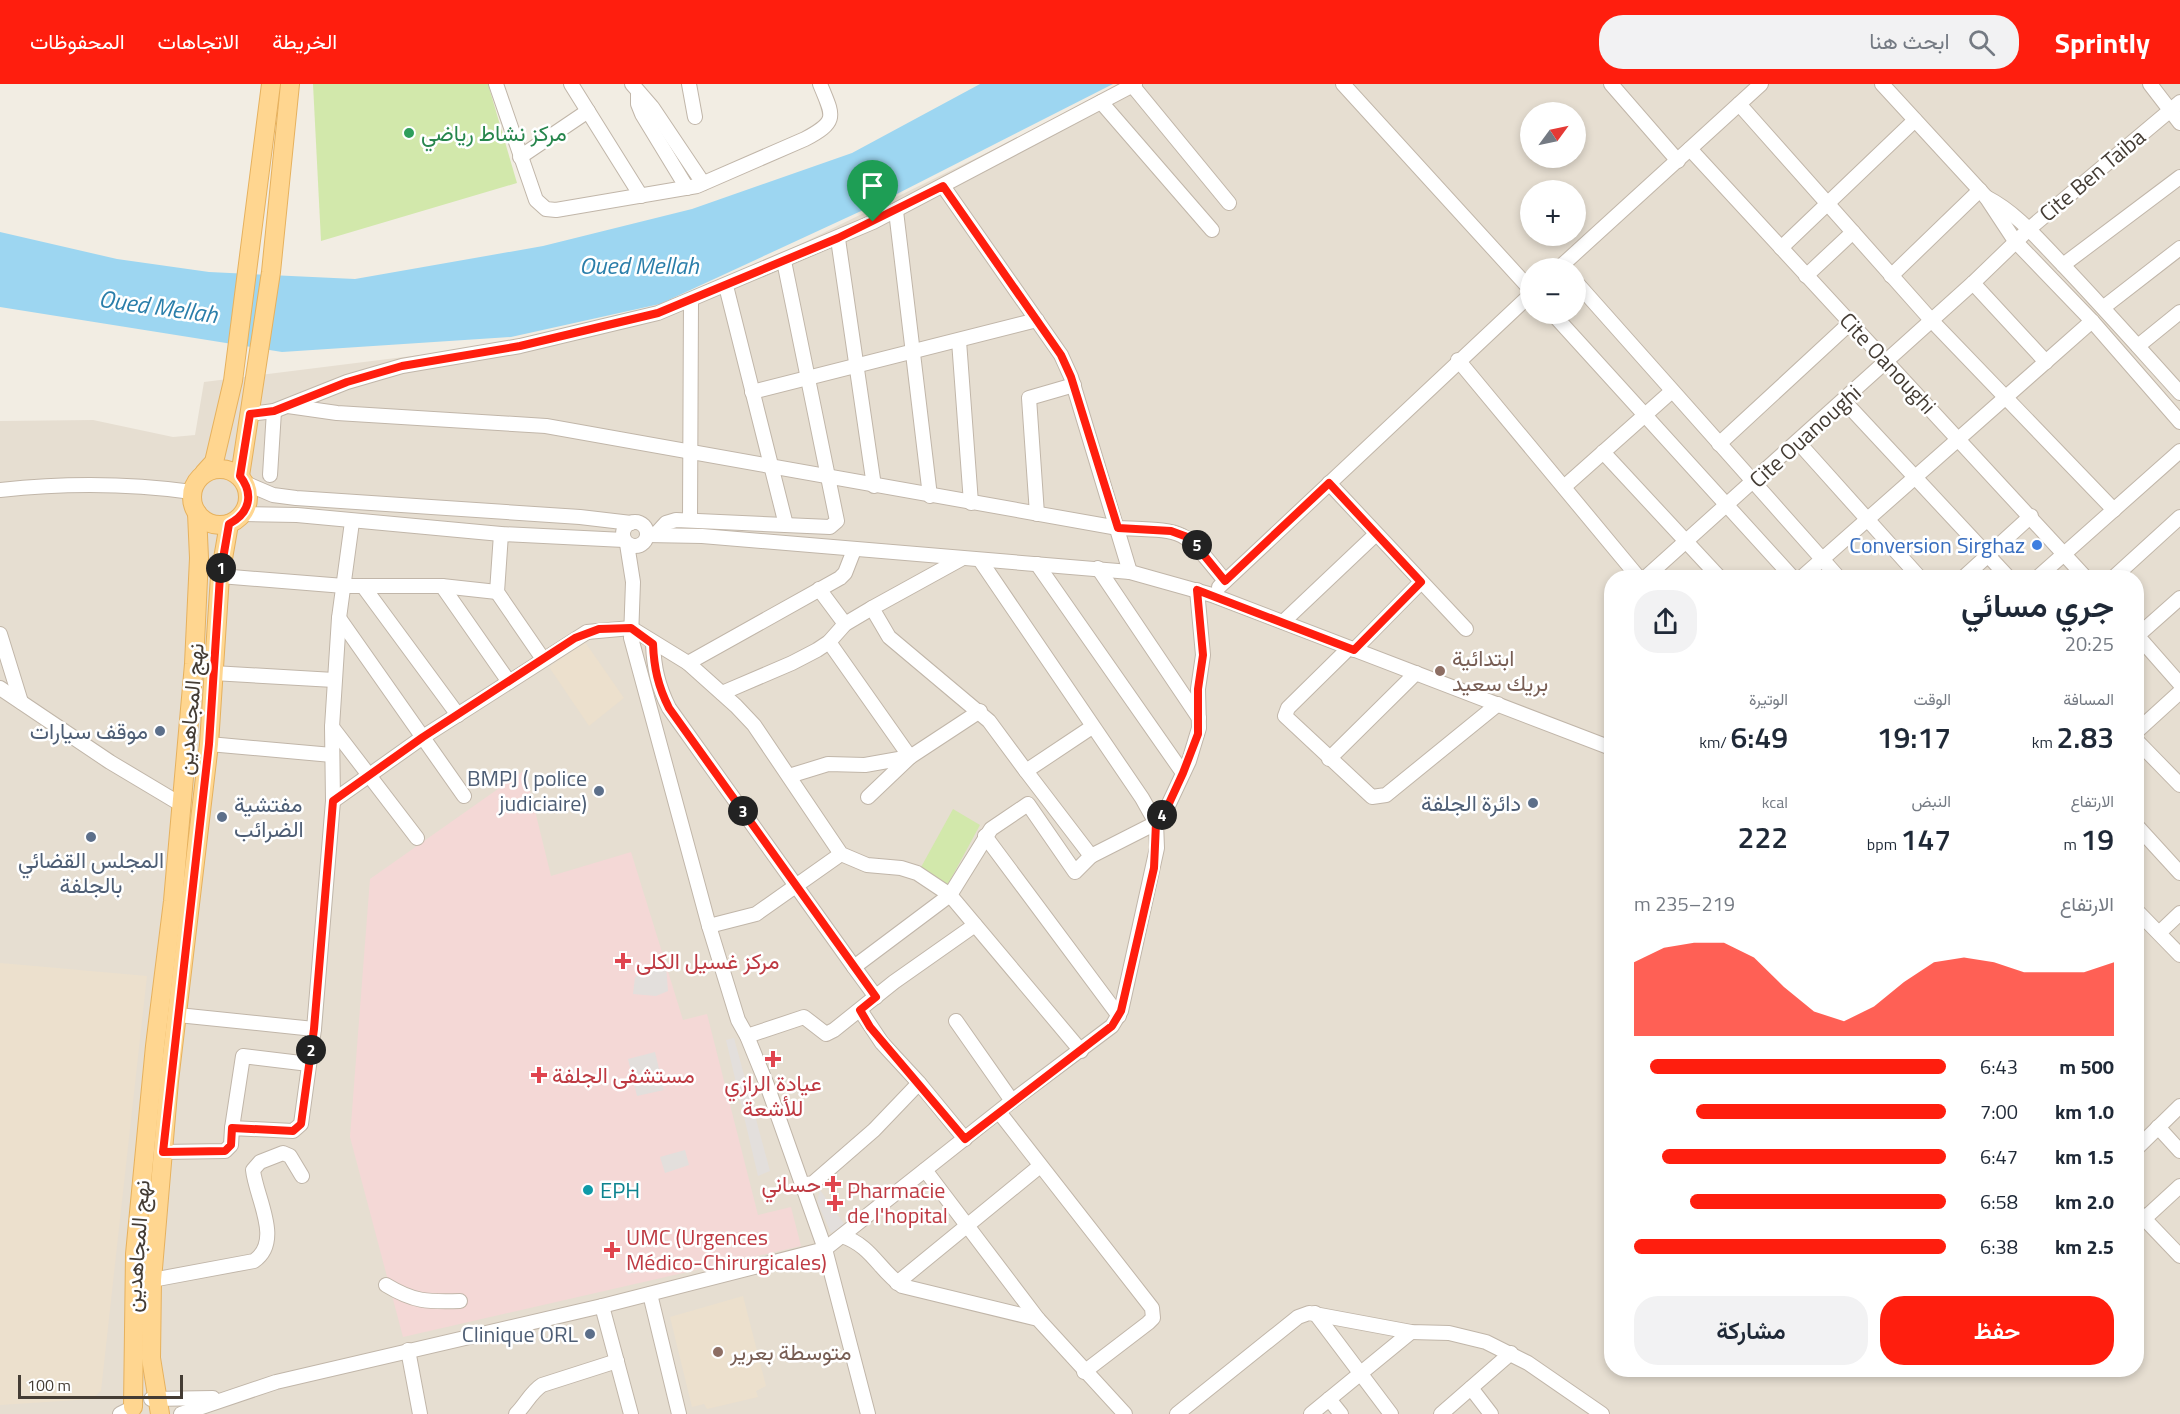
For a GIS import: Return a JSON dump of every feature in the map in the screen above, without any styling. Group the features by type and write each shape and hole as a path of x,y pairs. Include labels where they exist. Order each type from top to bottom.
{"main road":[{"path":"271,84 233,381 214,462 192,492 197,513 212,524 236,519 249,499 242,479 271,272 290,84"},
{"path":"204,473 222,468 242,479"},
{"name":"نهج المجاهدين","path":"129,1411 133,1284 139,1198 182,805 198,607 197,513"},
{"name":"نهج المجاهدين","path":"156,1405 151,1358 152,1280 163,1152 209,744 220,576 236,519"},
{"path":"129,1411 141,1400 156,1405"}],"street":[{"path":"496,84 536,200 546,209 556,210 687,188 789,147 829,125 832,115 819,84"},
{"path":"571,84 641,196"},
{"path":"689,84 695,117"},
{"path":"1343,84 1520,278"},
{"path":"1611,84 1678,161"},
{"path":"1573,258 1761,84"},
{"path":"1882,84 1983,193 2015,241 2092,321 2180,422"},
{"path":"2150,84 2175,106 2180,123"},
{"path":"250,414 274,411 347,382 402,366 520,346 658,313 838,238 896,211 1133,85 1229,202"},
{"path":"635,89 652,107 703,183"},
{"path":"635,89 642,114 687,188"},
{"path":"1101,102 1212,230"},
{"path":"1739,104 1932,321 2114,510"},
{"name":"Cite Ben Taiba","path":"2015,241 2175,106"},
{"path":"520,157 588,111"},
{"path":"1781,248 1915,120"},
{"name":"Cite Oanoughi","path":"1690,149 2079,570"},
{"path":"2063,265 2180,177"},
{"path":"943,186 1061,355 1074,385 1130,572"},
{"path":"1983,193 2003,205 2029,228 2104,307 2180,393"},
{"path":"1891,276 1983,193"},
{"path":"896,211 915,352 930,496"},
{"path":"1806,276 1853,232"},
{"path":"838,238 874,486"},
{"name":"Cite Ouanoughi","path":"1654,570 1973,284 2015,241"},
{"path":"2104,307 2180,248"},
{"path":"236,519 297,515 352,522 626,542 636,547 666,523 690,520 830,527 837,521 784,261"},
{"path":"1973,284 2046,362"},
{"path":"726,286 786,525"},
{"path":"1586,293 1832,570"},
{"path":"690,520 691,300"},
{"path":"1212,595 1458,360 1520,304"},
{"path":"2138,346 2180,312"},
{"path":"752,392 1037,320"},
{"path":"1810,570 2092,321"},
{"path":"1719,444 1850,323"},
{"path":"1561,324 1646,414 1786,570"},
{"path":"959,341 971,503"},
{"path":"1458,360 1632,570"},
{"path":"1037,514 1028,401 1036,394 1074,385"},
{"path":"1564,487 1672,391"},
{"path":"1844,401 2001,570"},
{"path":"288,406 337,413 546,426 1118,528 1171,531 1190,538 1225,581"},
{"path":"270,475 274,411"},
{"path":"1798,442 1913,570"},
{"path":"2046,570 2180,450"},
{"path":"1603,452 1713,570"},
{"path":"242,479 273,495 296,498 545,514 644,526 649,538 633,582"},
{"path":"1329,483 1466,629"},
{"path":"0,490 90,484 157,487 192,492"},
{"path":"1971,570 2031,516"},
{"path":"2122,570 2180,517"},
{"path":"232,1128 297,1130 301,1124 314,1029 333,801 334,680 339,618 352,522"},
{"path":"631,523 624,528 633,582 631,633 709,926 738,1020 747,1036 825,1249 868,1414"},
{"path":"501,534 497,592 543,659"},
{"path":"1283,622 1376,534"},
{"path":"649,538 702,536 1130,572 1212,595 1604,745"},
{"path":"687,663 845,573 854,549"},
{"path":"722,693 792,663 829,642 845,624 961,559"},
{"path":"181,1414 276,1382 602,1306 825,1249 1012,1101 1112,1026 1119,1016 1154,868 1156,823 1143,798 1092,727 980,560"},
{"path":"1037,564 1183,773"},
{"path":"1098,568 1199,718"},
{"path":"220,576 344,586 442,586 497,592"},
{"path":"1421,582 1285,712 1289,722 1365,792 1379,798 1386,795 1498,704"},
{"path":"363,586 458,716"},
{"path":"442,586 509,682"},
{"path":"819,589 845,624"},
{"path":"1028,804 1075,872 1091,856 1156,823 1165,812 1198,734 1198,689 1203,655 1197,590"},
{"path":"2144,629 2180,598"},
{"path":"872,608 889,637 980,711 1091,856"},
{"path":"339,618 464,796"},
{"path":"333,801 423,737 587,632 631,633 687,663 754,725 841,854 861,864 917,873 950,895 1081,1051"},
{"path":"0,634 21,702"},
{"path":"829,642 910,757"},
{"path":"653,644 654,667 659,687 669,708 876,997"},
{"path":"2144,645 2180,684"},
{"path":"213,673 334,680"},
{"path":"1329,759 1416,673"},
{"path":"0,688 110,762 182,805"},
{"path":"2144,725 2180,692"},
{"path":"868,797 910,757 980,711"},
{"path":"332,727 417,838"},
{"path":"1026,771 1092,727"},
{"path":"209,744 332,755"},
{"path":"2144,748 2180,786"},
{"path":"789,776 828,764 865,765 910,757"},
{"path":"854,966 950,895 985,836 998,822 1043,795"},
{"path":"2144,834 2180,873"},
{"path":"985,836 1119,1016"},
{"path":"709,926 756,914 795,884 841,854"},
{"path":"2158,933 2180,913"},
{"path":"2144,918 2180,955"},
{"path":"747,1036 804,1017 826,1034 975,925"},
{"path":"860,1010 882,1043 919,1083 965,1139"},
{"path":"178,1015 314,1029"},
{"path":"956,1021 1012,1101"},
{"path":"163,1152 225,1151 231,1145 243,1056 309,1064"},
{"path":"802,1185 813,1183 856,1146 919,1083"},
{"path":"2144,1141 2180,1106"},
{"path":"999,1112 1152,1308 1153,1313 1148,1323 1084,1372"},
{"path":"2158,1127 2180,1151"},
{"path":"152,1280 254,1261 259,1257 269,1236 253,1170 260,1162 283,1153 290,1156 302,1176"},
{"path":"897,1283 1040,1166"},
{"path":"925,1170 1038,1319 1084,1372 1125,1414"},
{"path":"2144,1211 2180,1186"},
{"path":"2144,1218 2180,1256"},
{"path":"842,1236 867,1248 902,1287 1038,1319"},
{"path":"386,1285 407,1298 424,1302 460,1301"},
{"path":"650,1294 679,1414"},
{"path":"602,1306 632,1414"},
{"path":"1315,1313 1391,1414"},
{"path":"1177,1414 1298,1317 1315,1313 1411,1332 1468,1336 1511,1353 1602,1414"},
{"path":"1311,1414 1411,1332"},
{"path":"408,1350 420,1414"},
{"path":"1441,1414 1511,1353"},
{"path":"516,1414 529,1402 533,1391 542,1385 617,1361"},
{"path":"1471,1388 1491,1414"},
{"path":"156,1405 224,1398"},
{"path":"1329,1399 1341,1414"}],"shaded area":[{"path":"1127,84 2180,84 2180,1414 0,1414 0,421 93,420 173,437 195,435 204,382 516,343 668,309"},
{"path":"585,642 624,698 589,726 549,667"},
{"name":"مستشفى الجلفة","path":"525,770 551,876 631,852 683,1020 707,1014 758,1215 791,1207 801,1246 403,1337 350,1137 370,879"},
{"path":"0,963 147,976 101,1391 92,1399 0,1405"},
{"path":"666,965 668,991 656,996 633,994 635,977"},
{"path":"734,1038 770,1171 758,1176 726,1040"},
{"path":"655,1052 664,1090 637,1096 628,1059"},
{"path":"685,1150 689,1165 665,1173 660,1157"},
{"path":"820,1190 845,1225 831,1233 817,1202"},
{"path":"652,1255 655,1267 628,1274 625,1262"},
{"name":"متوسطة بعرير","path":"743,1296 766,1386 756,1391 758,1397 707,1409 704,1404 692,1407 670,1317"}],"green space":[{"name":"مركز نشاط رياضي","path":"313,84 488,84 517,183 321,241"},
{"path":"953,809 980,825 947,886 920,869"}],"water":[{"name":"Oued Mellah","path":"980,84 1113,84 887,199 660,304 511,337 282,352 0,307 0,232 117,259 209,272 355,279 543,246 692,209 852,153"}],"place":[{"name":"مركز نشاط رياضي","path":"409,133"},
{"name":"Conversion Sirghaz","path":"2037,545"},
{"name":"ابتدائية بريك سعيد","path":"1440,671"},
{"name":"موقف سيارات","path":"160,731"},
{"name":"BMPJ ( police judiciaire)","path":"599,791"},
{"name":"دائرة الجلفة","path":"1533,803"},
{"name":"مفتشية الضرائب","path":"222,817"},
{"name":"المجلس القضائي بالجلفة","path":"91,837"},
{"name":"مركز غسيل الكلى","path":"623,961"},
{"name":"عيادة الرازي للأشعة","path":"773,1059"},
{"name":"مستشفى الجلفة","path":"539,1075"},
{"name":"حساني","path":"833,1184"},
{"name":"EPH","path":"588,1190"},
{"name":"Pharmacie de l'hopital","path":"835,1203"},
{"name":"UMC (Urgences Médico-Chirurgicales)","path":"612,1250"},
{"name":"Clinique ORL","path":"590,1334"},
{"name":"متوسطة بعرير","path":"718,1352"}],"route":[{"path":"943,186 1061,355 1071,377 1118,528 1171,531 1190,538 1225,581 1329,483 1421,582 1354,650 1197,590 1203,655 1198,689 1198,734 1189,761 1165,812 1156,823 1154,868 1118,1019 1081,1051 1012,1101 965,1139 870,1027 860,1010 876,997 669,708 659,687 654,667 653,644 631,628 599,629 575,638 423,737 333,801 314,1029 301,1124 297,1130 293,1131 232,1128 231,1145 225,1151 163,1152 169,1081 209,744 220,576 229,524 243,514 249,499 245,483 240,476 250,414 274,411 347,382 402,366 444,357 520,346 658,313 873,222 943,186"}]}
